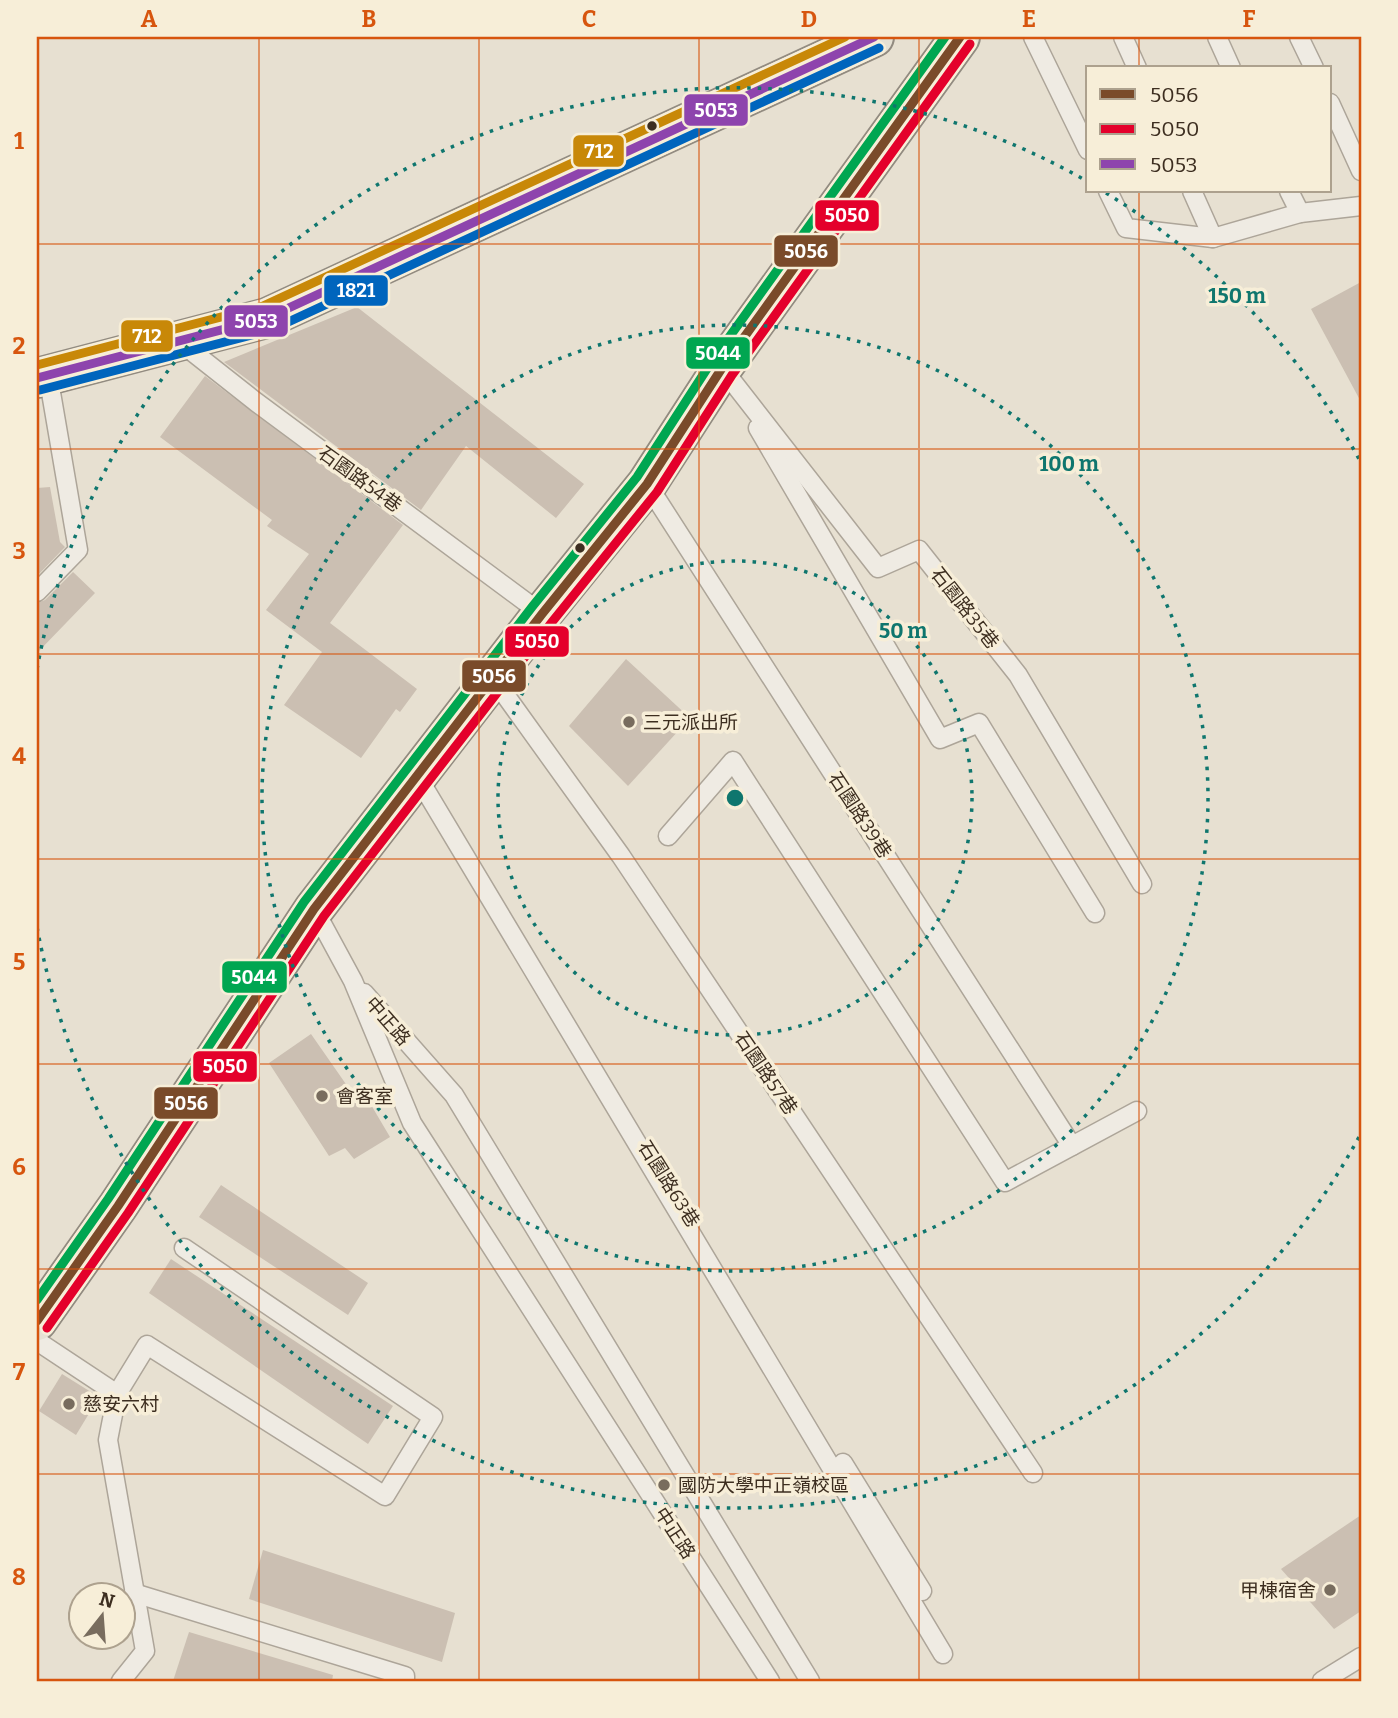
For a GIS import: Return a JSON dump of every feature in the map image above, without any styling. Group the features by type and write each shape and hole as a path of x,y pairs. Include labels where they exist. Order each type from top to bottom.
{"main road":[{"path":"42,376 180,342 267,317 874,37"},
{"path":"37,1321 118,1206 314,909 542,614 647,484 722,368 960,37"}],"lane":[{"path":"1033,37 1086,146"},
{"path":"1124,37 1137,66"},
{"path":"1217,37 1230,66"},
{"path":"1299,37 1313,66"},
{"path":"1332,107 1361,171"},
{"path":"1108,192 1126,228 1213,238 1300,214 1361,206"},
{"path":"1192,192 1213,238"},
{"path":"1289,192 1300,214"},
{"name":"石園路54巷","path":"180,342 256,402 542,614"},
{"name":"石園路35巷","path":"722,368 878,568 919,550 1018,675 1142,884"},
{"path":"722,368 940,739 979,723 1095,913"},
{"path":"37,592 78,550 42,376"},
{"name":"石園路39巷","path":"647,484 1072,1146"},
{"name":"石園路57巷","path":"493,678 621,856 1033,1473"},
{"path":"668,836 733,761 1005,1182 1137,1111"},
{"path":"417,776 943,1654"},
{"name":"石園路63巷","path":"417,776 922,1591"},
{"path":"314,909 354,981"},
{"name":"中正路","path":"354,981 412,1122 770,1681"},
{"name":"中正路","path":"354,981 454,1095 810,1681"},
{"path":"132,1582 108,1440 117,1394 147,1345 385,1496 433,1417 184,1248"},
{"path":"37,1341 117,1394"},
{"path":"136,1593 405,1676 405,1681"},
{"path":"121,1681 145,1651 136,1603"},
{"path":"1322,1681 1361,1657"}],"building":[{"path":"1361,282 1361,402 1311,309"},
{"path":"357,307 584,484 556,518 466,446 421,510 224,362"},
{"path":"205,376 403,525 330,623 417,689 400,712 396,709 361,758 284,705 322,652 266,610 309,554 267,526 272,520 160,437"},
{"path":"50,487 60,542 65,547 37,576 37,488"},
{"path":"73,572 95,593 37,653 37,603 45,600"},
{"name":"三元派出所","path":"626,659 690,718 628,786 569,726"},
{"name":"會客室","path":"311,1034 357,1100 364,1093 390,1137 354,1159 345,1148 329,1156 269,1063"},
{"path":"221,1185 368,1283 348,1315 199,1217"},
{"path":"171,1259 393,1406 368,1444 149,1293"},
{"name":"慈安六村","path":"62,1374 99,1397 76,1435 39,1411"},
{"name":"甲棟宿舍","path":"1361,1515 1361,1611 1334,1629 1281,1569"},
{"path":"263,1550 455,1613 442,1662 249,1599"},
{"path":"189,1632 333,1675 332,1681 173,1681"}],"transit line":[{"name":"712","path":"37,365 263,306 845,37"},
{"name":"5053","path":"37,378 267,318 874,37"},
{"name":"5044","path":"37,1300 108,1199 304,902 532,607 637,477 712,361 945,37"},
{"name":"5056","path":"37,1321 118,1206 314,909 542,614 647,484 722,368 960,37"},
{"name":"5050","path":"47,1328 128,1213 324,916 552,622 657,492 732,375 970,44"},
{"name":"1821","path":"40,390 271,330 879,48"}],"place":[{"name":"三元派出所","path":"629,722"},
{"name":"會客室","path":"322,1096"},
{"name":"慈安六村","path":"69,1404"},
{"name":"國防大學中正嶺校區","path":"664,1485"},
{"name":"甲棟宿舍","path":"1330,1590"}]}
